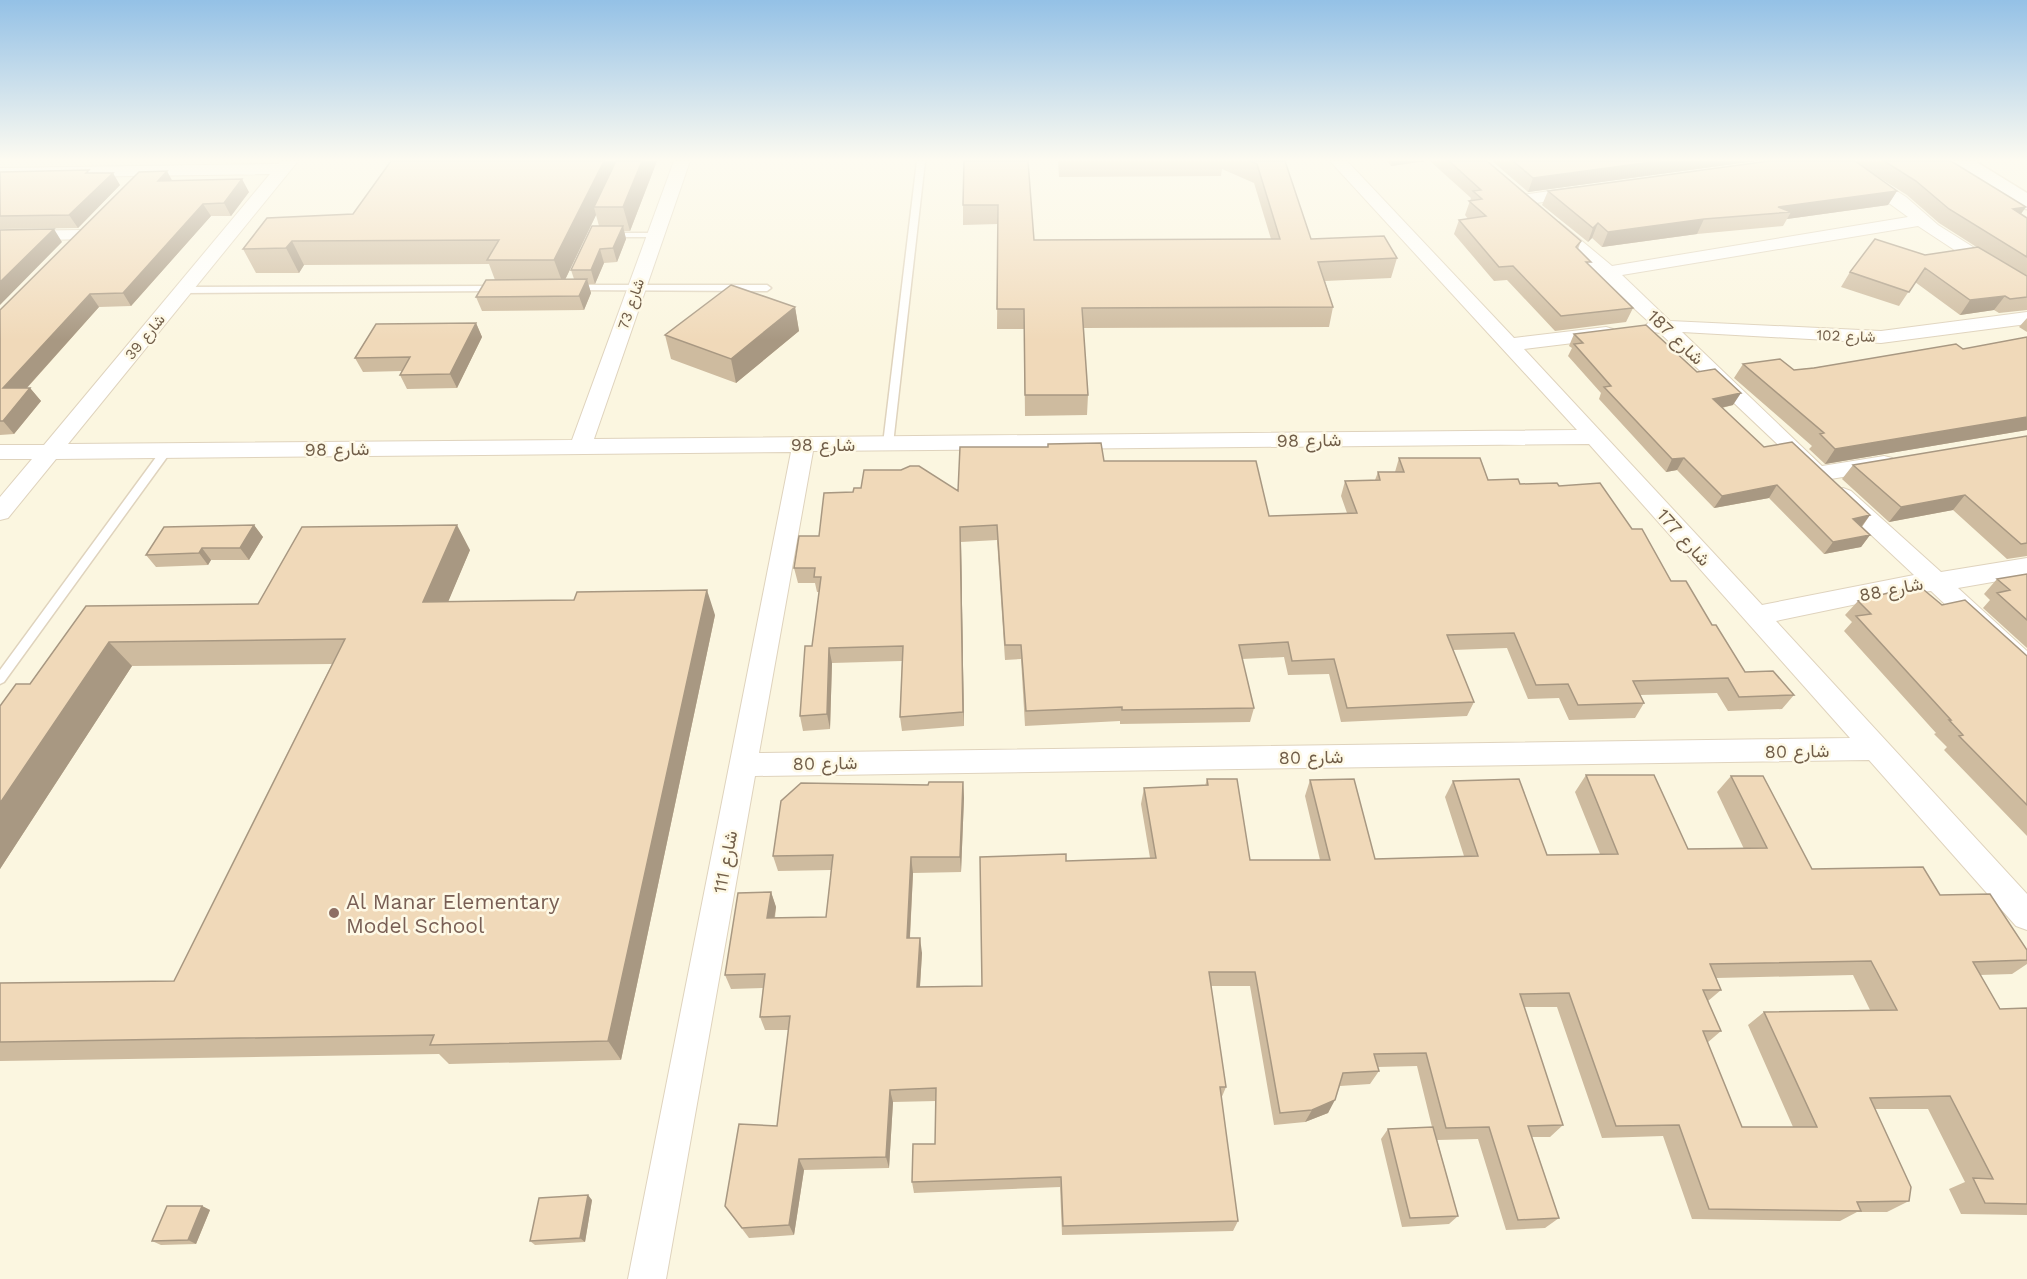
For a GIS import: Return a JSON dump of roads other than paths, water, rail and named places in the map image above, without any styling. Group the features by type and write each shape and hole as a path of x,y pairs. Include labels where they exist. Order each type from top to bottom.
{"street":[{"path":"68,250 98,221"},
{"name":"شارع 39","path":"0,512 241,221"},
{"name":"شارع 73","path":"581,446 661,221"},
{"name":"شارع 177","path":"1393,221 1595,437 1755,616 1879,749 2027,916"},
{"name":"شارع 187","path":"1547,221 1608,272 1819,474 2027,666"},
{"path":"1608,272 1916,221"},
{"path":"1921,221 2027,289"},
{"path":"0,236 84,235"},
{"path":"2002,273 2027,269"},
{"name":"شارع 102","path":"1508,345 1664,326 1881,337 2027,318"},
{"name":"شارع 98","path":"0,452 1595,437"},
{"name":"شارع 111","path":"647,1279 803,444"},
{"path":"1819,474 1900,460"},
{"name":"شارع 88","path":"1755,616 1934,581 1972,578 2027,567"},
{"name":"شارع 80","path":"743,765 1879,749"}],"lane":[{"path":"888,444 914,221"},
{"path":"602,235 656,236"},
{"path":"571,279 567,288 767,288"},
{"path":"184,290 508,289"},
{"path":"0,679 166,451"}],"place":[{"name":"Al Manar Elementary Model School","path":"334,913"}]}
